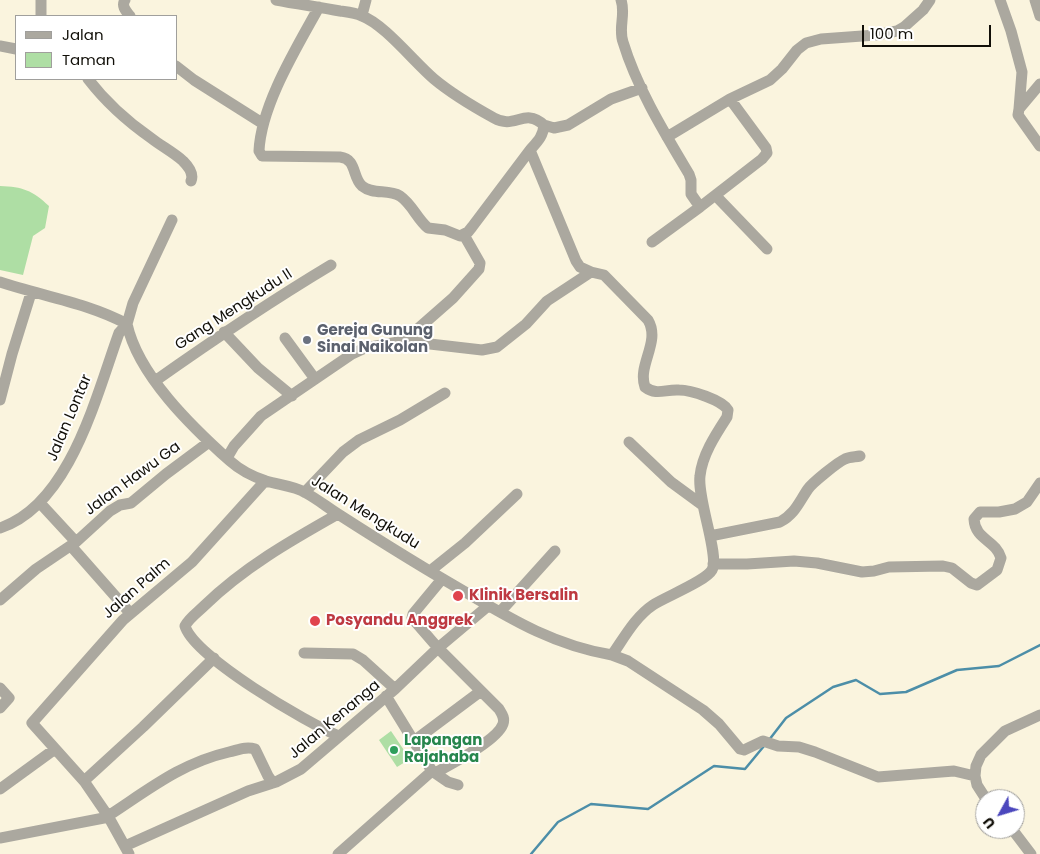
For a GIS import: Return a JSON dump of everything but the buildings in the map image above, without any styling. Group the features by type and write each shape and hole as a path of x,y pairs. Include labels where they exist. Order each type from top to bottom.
{"street":[{"path":"41,0 41,15"},
{"path":"125,0 124,10 129,15"},
{"path":"276,0 362,16 384,31 434,79 450,91 502,122 530,117 554,128 568,125 611,99 642,88"},
{"path":"362,16 366,0"},
{"path":"622,0 621,34 642,88 667,137 689,174 691,194 700,207"},
{"path":"667,137 730,99 770,80 782,69 797,50 806,43 820,39 876,35 897,31 923,10 930,0"},
{"path":"1000,0 1022,72 1018,115 1040,146"},
{"path":"1035,0 1040,16"},
{"path":"319,7 290,58 262,123 259,151 262,156 344,158 352,163 356,178 362,186 373,191 398,195 411,206 428,228 446,230 460,236 472,227 541,138 544,133 544,125"},
{"path":"0,46 15,49"},
{"path":"178,68 194,80 262,123"},
{"path":"89,80 117,110 150,138 184,162 191,173 191,182"},
{"path":"1020,109 1040,84"},
{"path":"652,242 716,196 768,153 730,99"},
{"path":"530,150 580,267 604,275 652,326 652,344 643,381 645,387 655,392 672,389 692,392 721,404 728,410 727,417 713,440 702,466 699,486 701,504 710,536 712,570 704,578 664,598 644,612 636,620 612,656"},
{"path":"716,196 767,249"},
{"name":"Jalan Lontar","path":"0,528 22,518 40,503 69,464 88,420 119,333 127,324 133,303 172,220"},
{"path":"404,342 453,298 480,269 480,262 464,234"},
{"name":"Gang Mengkudu II","path":"155,381 224,332 331,265"},
{"path":"227,458 234,446 261,416 341,361 365,348 404,342 482,350 497,347 526,324 547,301 591,272"},
{"path":"0,282 31,293 101,312 127,324"},
{"path":"0,400 31,293"},
{"name":"Jalan Mengkudu","path":"127,324 129,335 163,394 208,442 240,468 265,481 305,492 442,579 547,637 585,651 628,661 704,710 719,724 740,749 748,750 763,741 778,746 799,747 878,777 954,771 975,776"},
{"path":"224,332 258,368 292,396"},
{"path":"285,338 315,379"},
{"path":"305,492 342,452 359,440 400,420 445,393"},
{"name":"Jalan Hawu Ga","path":"0,600 36,569 73,544 110,511 136,499 208,442"},
{"path":"629,442 671,482 701,504"},
{"path":"710,536 780,522 789,518 809,487 845,458 860,456"},
{"name":"Jalan Palm","path":"32,724 130,613 192,562 265,481"},
{"path":"713,564 794,561 817,563 862,572 874,572 889,567 943,566 952,568 971,583 977,585 996,570 1001,558 998,550 979,534 974,525 974,519 980,512 1010,511 1015,509 1027,502 1040,483"},
{"path":"430,571 465,543 518,494"},
{"path":"40,503 130,613"},
{"path":"338,514 288,542 237,576 185,626 188,632 214,658 278,704 318,728 338,736"},
{"path":"500,612 555,551"},
{"path":"338,854 434,772 482,745 494,736 503,725 502,714 438,648 412,618 413,614 442,579"},
{"name":"Jalan Kenanga","path":"32,724 84,782 108,817 127,850 248,791 273,783 301,769 488,606"},
{"path":"304,653 353,654 363,660 395,688"},
{"path":"84,782 214,658"},
{"path":"0,688 8,698 0,708"},
{"path":"414,741 481,692"},
{"path":"386,696 434,772 448,782 458,785"},
{"path":"980,789 975,776 976,766 987,748 1005,731 1040,715"},
{"path":"215,745 232,752"},
{"path":"0,838 108,817 164,778 212,756 248,747 255,749 273,783"},
{"path":"0,789 55,749"},
{"path":"1020,839 1031,854"}],"green space":[{"path":"0,186 27,190 49,206 45,228 33,236 23,275 0,270"},
{"name":"Lapangan Rajahaba","path":"391,731 410,759 397,767 379,740"}],"waterway":[{"path":"769,740 786,718 833,687 856,680 880,694 906,692 957,670 999,666 1040,645"},
{"path":"531,854 558,822 591,804 648,809 714,766 745,769 764,746"}],"place":[{"name":"Gereja Gunung Sinai Naikolan","path":"307,340"},
{"name":"Klinik Bersalin","path":"458,596"},
{"name":"Posyandu Anggrek","path":"315,621"},
{"name":"Lapangan Rajahaba","path":"394,750"}]}
